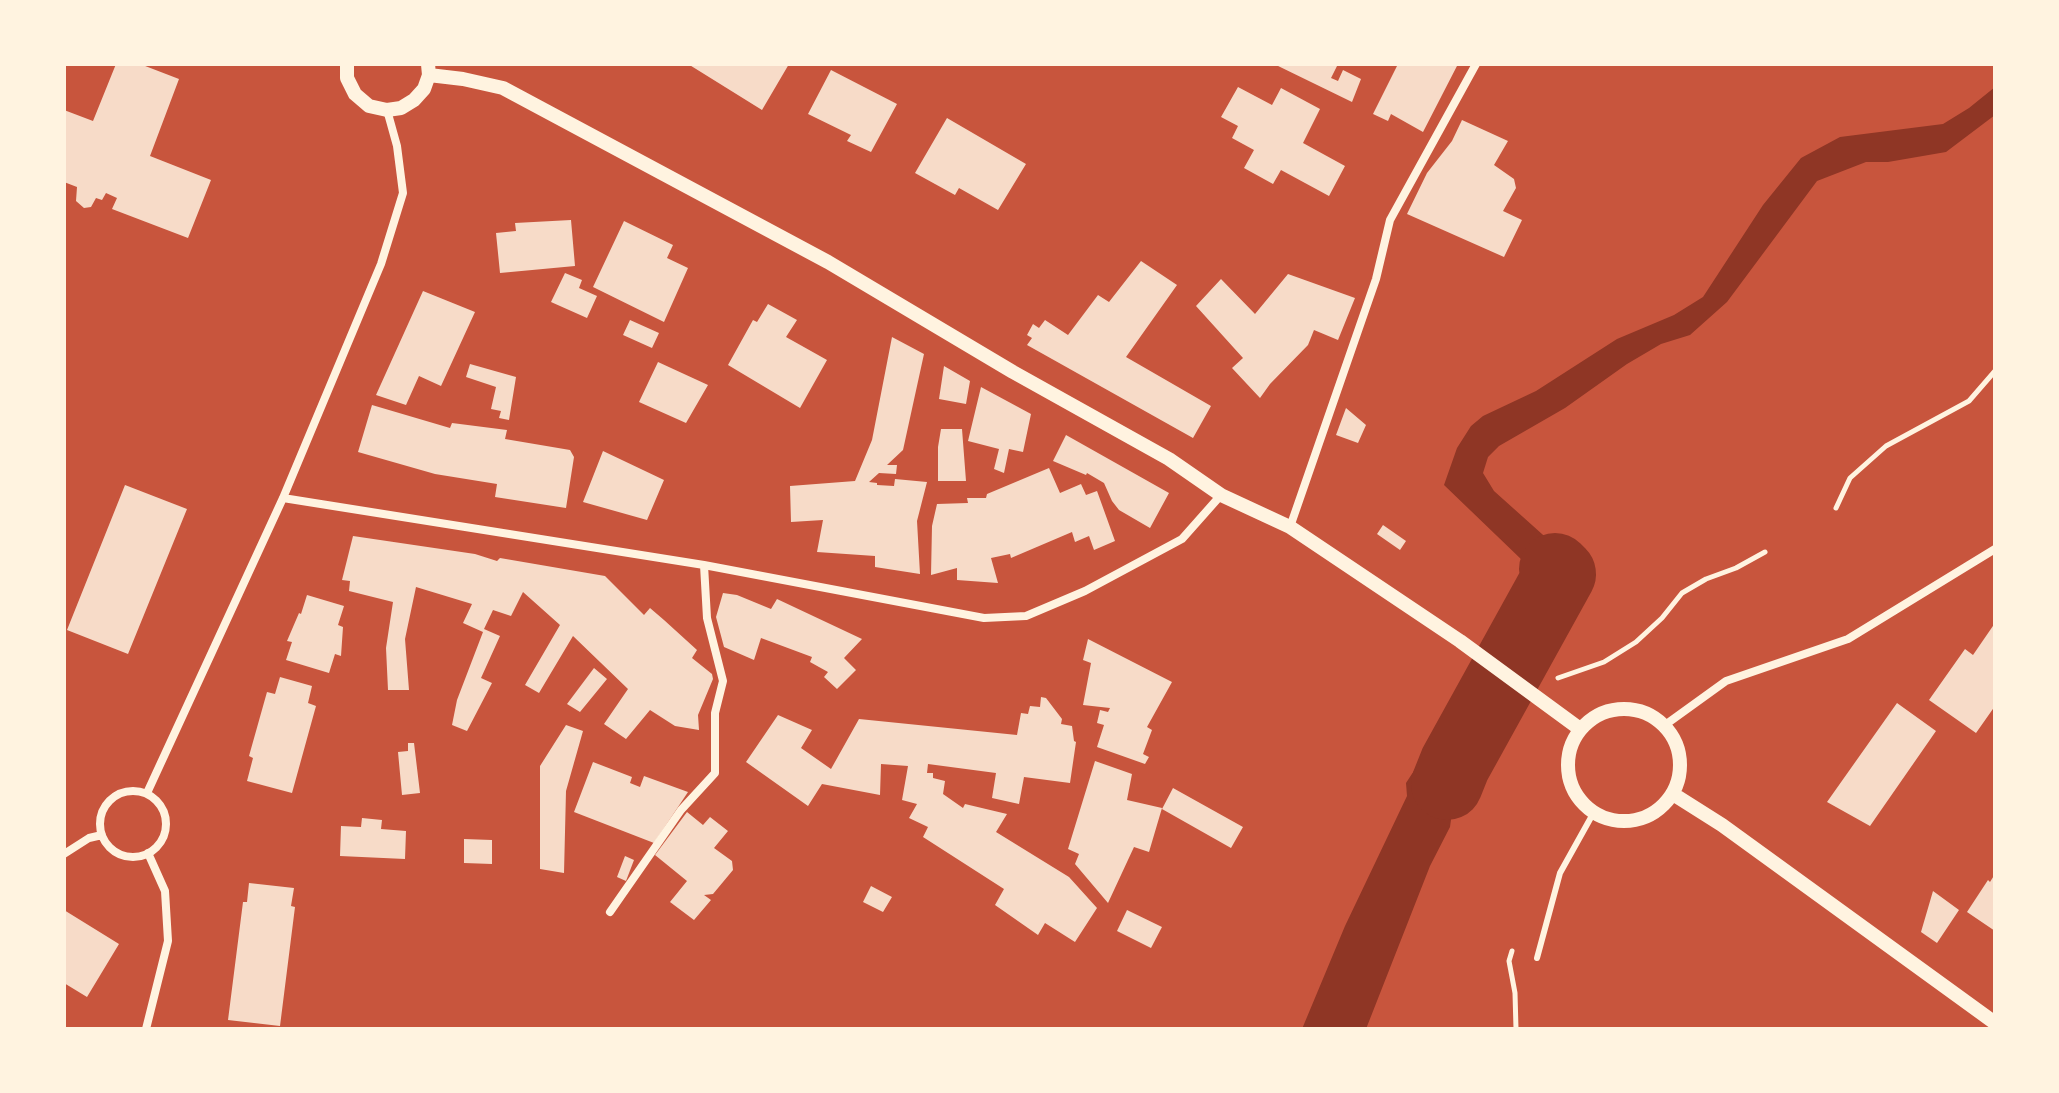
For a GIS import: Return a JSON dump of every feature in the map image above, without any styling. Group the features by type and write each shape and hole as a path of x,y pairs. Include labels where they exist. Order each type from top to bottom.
{"street":[{"path":"347,64 347,78 355,94 369,106 387,110 401,108 414,100 424,89 428,69 503,88 828,262 1013,372 1169,459 1221,495 1290,527 1460,641 1580,729"},
{"path":"1290,527 1376,279 1390,220 1476,64"},
{"path":"147,793 283,498 381,264 403,193 397,146 387,110"},
{"path":"283,498 704,565 984,618 1026,616 1085,591 1182,539 1221,495"},
{"path":"1665,725 1726,681 1848,639 1995,549"},
{"path":"610,912 681,810 715,773 715,713 723,681 707,618 704,565"},
{"path":"1612,709 1640,711 1665,725 1675,740 1681,758 1680,777 1673,794 1661,808 1646,817 1628,821 1610,819 1579,800 1567,764 1571,745 1580,729 1594,716 1612,709"},
{"path":"125,791 147,793 162,808 165,818 163,839 148,853 126,856 116,852 102,835 100,825 106,804 125,791"},
{"path":"1673,794 1722,825 1995,1023"},
{"path":"64,854 89,838 102,835"},
{"path":"146,1029 168,941 165,891 148,853"}],"lane":[{"path":"1537,958 1560,873 1594,812"}],"path":[{"path":"1836,508 1850,478 1886,446 1969,401 1995,371"},
{"path":"1531,694 1556,679 1604,662 1636,642 1662,618 1682,593 1765,552"}],"shaded area":[{"path":"1995,87 1995,115 1946,152 1888,162 1866,162 1817,181 1727,302 1690,335 1661,344 1627,364 1565,408 1499,446 1488,457 1483,473 1494,491 1571,560 1575,581 1567,607 1534,662 1502,642 1530,600 1532,584 1523,561 1444,485 1457,448 1471,426 1483,416 1536,391 1617,339 1674,315 1703,297 1763,205 1801,158 1840,137 1943,124"},
{"path":"1471,683 1507,708 1464,773 1454,798 1450,827 1430,866 1366,1029 1302,1029 1345,926 1407,796 1406,783"}],"building":[{"path":"116,64 140,64 179,79 150,156 211,180 188,238 112,209 117,198 106,193 102,200 96,198 91,207 84,208 76,201 77,187 64,182 64,110 93,121"},
{"path":"688,64 789,64 762,110"},
{"path":"1274,64 1333,64 1337,66 1331,78 1338,81 1343,70 1361,79 1352,102"},
{"path":"1398,64 1458,64 1423,132 1391,114 1388,121 1373,114"},
{"path":"831,70 897,104 871,152 847,141 851,135 808,114"},
{"path":"1238,87 1272,105 1281,88 1320,109 1303,143 1345,166 1329,196 1281,170 1273,184 1244,168 1254,150 1232,138 1238,126 1221,117"},
{"path":"947,118 1026,164 998,210 959,188 955,195 915,173"},
{"path":"1462,120 1508,141 1494,165 1514,179 1516,188 1503,211 1522,220 1504,257 1407,214 1427,173 1452,141"},
{"path":"571,220 575,266 500,273 496,233 516,231 515,223"},
{"path":"624,221 673,245 667,258 688,268 664,322 593,287"},
{"path":"1141,261 1177,285 1126,357 1211,406 1193,438 1027,345 1032,338 1027,335 1033,324 1039,328 1045,320 1068,335 1098,295 1109,302"},
{"path":"565,273 582,280 579,288 597,296 587,318 551,302"},
{"path":"1288,274 1355,298 1338,340 1314,330 1308,345 1260,398 1232,368 1243,358 1196,306 1221,279 1255,314"},
{"path":"423,291 475,312 441,386 419,376 406,405 376,395"},
{"path":"768,304 797,320 786,337 827,360 800,408 728,365 753,320 757,322"},
{"path":"630,320 659,333 652,348 623,335"},
{"path":"892,337 924,354 903,450 887,465 897,465 896,474 879,473 869,482 894,486 895,479 927,482 917,521 920,574 875,567 875,556 817,552 823,520 791,522 790,486 855,481 872,440"},
{"path":"658,362 708,385 686,423 639,402"},
{"path":"470,364 516,377 509,420 499,418 501,411 491,409 496,387 466,377"},
{"path":"944,366 970,381 966,404 939,399"},
{"path":"981,387 1031,414 1023,452 1009,449 1004,473 994,469 999,449 968,441"},
{"path":"372,405 450,428 452,423 507,430 505,439 570,450 574,457 566,508 495,497 497,484 435,474 358,452"},
{"path":"1346,408 1366,425 1358,443 1336,435"},
{"path":"941,429 962,429 966,481 938,481"},
{"path":"1066,435 1169,493 1150,528 1119,510 1104,483 1087,473 1053,461"},
{"path":"603,451 664,480 647,520 583,502"},
{"path":"1049,468 1060,493 1081,484 1086,495 1097,491 1115,541 1094,550 1089,536 1075,542 1072,532 1011,558 1010,554 991,558 998,583 957,580 957,568 931,575 932,526 937,504 968,503 967,498 986,498 987,494"},
{"path":"125,485 187,509 128,654 67,630"},
{"path":"1383,525 1406,541 1400,550 1377,534"},
{"path":"353,536 605,576 644,615 650,608 697,650 692,658 712,674 713,679 698,715 699,730 675,726 650,710 626,739 604,724 628,689 573,636 539,693 525,685 560,625 523,592 511,616 493,610 484,629 500,636 481,678 492,683 467,731 452,725 457,700 483,632 463,623 472,604 416,587 405,639 409,690 388,690 386,648 393,602 349,591 350,581 342,580"},
{"path":"723,593 737,595 771,609 777,599 862,639 844,658 856,670 837,689 824,677 828,672 810,662 812,657 761,638 754,660 724,647 716,617"},
{"path":"307,595 344,606 338,625 343,627 341,656 335,654 329,673 286,660 292,642 287,641"},
{"path":"1995,623 1995,706 1976,733 1929,700 1965,649 1973,655"},
{"path":"1088,639 1172,682 1147,727 1152,730 1143,754 1149,757 1145,764 1097,747 1104,725 1097,723 1100,710 1108,712 1110,708 1083,705 1091,663 1083,660"},
{"path":"594,668 607,679 580,712 567,704"},
{"path":"280,677 312,686 308,703 316,706 292,793 247,781 253,758 249,756 267,692 275,694"},
{"path":"1041,697 1046,698 1062,719 1061,724 1072,726 1076,742 1070,783 1024,777 1019,804 992,798 996,773 928,764 927,773 933,773 933,778 945,781 943,794 963,808 965,804 1007,814 996,832 1069,877 1097,908 1075,942 1045,923 1038,935 995,905 1004,889 923,837 928,827 909,818 917,804 902,800 908,766 881,764 880,795 822,784 808,806 746,762 778,715 812,730 801,748 831,769 859,719 1017,735 1021,713 1028,714 1030,706 1040,707"},
{"path":"1897,703 1936,731 1870,826 1827,802"},
{"path":"566,725 583,731 566,791 564,873 540,869 540,766"},
{"path":"408,743 414,743 420,793 402,795 398,752 408,751"},
{"path":"1095,761 1132,774 1127,800 1162,808 1149,852 1134,847 1108,903 1075,864 1079,854 1068,849"},
{"path":"593,762 632,777 630,783 640,787 644,776 688,792 654,843 574,812"},
{"path":"1173,788 1243,827 1231,848 1162,809"},
{"path":"687,812 703,825 710,817 728,831 714,848 732,861 733,870 713,894 704,895 711,900 694,920 670,902 687,881 655,855"},
{"path":"362,818 382,820 381,829 406,831 405,859 340,856 341,826 361,827"},
{"path":"464,839 492,840 492,864 464,863"},
{"path":"625,856 634,860 626,881 617,877"},
{"path":"1995,874 1995,931 1967,912"},
{"path":"249,883 294,888 291,906 295,907 280,1026 228,1020 243,902 247,902"},
{"path":"871,886 892,897 883,912 863,902"},
{"path":"1933,891 1959,910 1937,943 1921,932"},
{"path":"64,910 119,944 87,997 64,983"},
{"path":"1127,910 1162,927 1151,948 1117,931"}],"waterway":[{"path":"1447,784 1455,764 1560,574 1555,569"}]}
